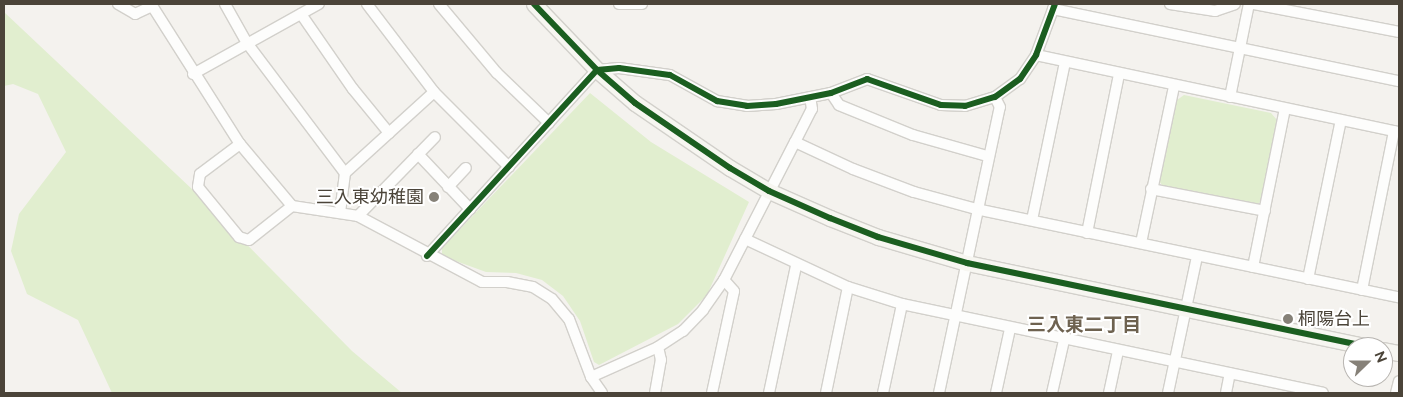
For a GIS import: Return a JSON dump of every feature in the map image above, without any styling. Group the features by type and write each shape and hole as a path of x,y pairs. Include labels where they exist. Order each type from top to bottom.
{"street":[{"path":"118,4 135,14 151,5 193,74 240,144 292,206 358,216 427,256 482,282 507,282 532,287 552,299 569,319 591,377 602,393"},
{"path":"225,4 247,43 345,173"},
{"path":"193,74 319,4"},
{"path":"367,4 434,92 509,167"},
{"path":"439,4 496,73 549,123"},
{"path":"534,4 597,70 678,133 769,191 878,237 967,263 1343,341"},
{"path":"619,4 642,4"},
{"path":"1170,4 1215,11 1234,4"},
{"path":"1230,97 1242,49 1249,4"},
{"path":"1254,4 1399,32"},
{"path":"427,256 597,70 619,68 670,74 717,101 747,106 831,93 867,79 941,104 965,106 995,97 1020,79 1036,55 1054,6 1242,49 1399,81"},
{"path":"301,14 353,88 389,133"},
{"path":"1036,55 1174,86 1397,132 1362,290"},
{"path":"1032,220 1066,62"},
{"path":"1087,233 1119,74"},
{"path":"1141,243 1174,86"},
{"path":"340,213 345,173 434,92"},
{"path":"831,93 839,104 912,135 987,156"},
{"path":"591,377 658,347 683,331 703,310 724,280 795,142 812,108 810,97"},
{"path":"939,393 967,263 987,156 1000,107 995,97"},
{"path":"1253,267 1285,109"},
{"path":"1308,278 1341,120"},
{"path":"358,216 435,137"},
{"path":"795,142 853,169 905,189 976,209 1399,298"},
{"path":"240,144 200,174 198,186 239,237 249,240 292,206"},
{"path":"418,154 470,209"},
{"path":"448,187 466,168"},
{"path":"1151,189 1265,211"},
{"path":"744,240 796,266 848,287 902,304 1064,340 1230,373 1284,389 1323,393"},
{"path":"1168,393 1197,256"},
{"path":"769,393 796,266"},
{"path":"712,393 734,291 724,280"},
{"path":"826,393 848,287"},
{"path":"883,393 902,304"},
{"path":"996,393 1010,328"},
{"path":"1052,393 1064,340"},
{"path":"655,393 661,360 658,347"},
{"path":"1109,393 1118,351"},
{"path":"1226,393 1230,373"},
{"path":"1396,393 1399,380"}],"green space":[{"path":"4,12 194,191 352,351 402,393 112,393 78,320 27,294 11,251 19,214 66,152 38,94 13,84 4,86"},
{"path":"590,93 651,142 749,202 707,295 678,324 599,365 594,362 580,321 563,296 542,280 516,273 486,272 442,256 442,248"},
{"path":"1184,95 1271,113 1277,120 1261,201 1255,206 1163,186 1158,180 1177,100"}],"cycle path":[{"path":"534,4 597,70 635,103 730,168 769,191 830,218 878,237 967,263 1343,342"},
{"path":"427,256 597,70 619,68 670,75 717,101 747,106 776,104 831,93 867,79 941,105 965,106 995,97 1020,79 1036,55 1055,4"}],"place":[{"name":"三入東幼稚園","path":"434,197"},
{"name":"桐陽台上","path":"1288,319"}],"district":[{"name":"三入東二丁目","path":"1084,325"}]}
